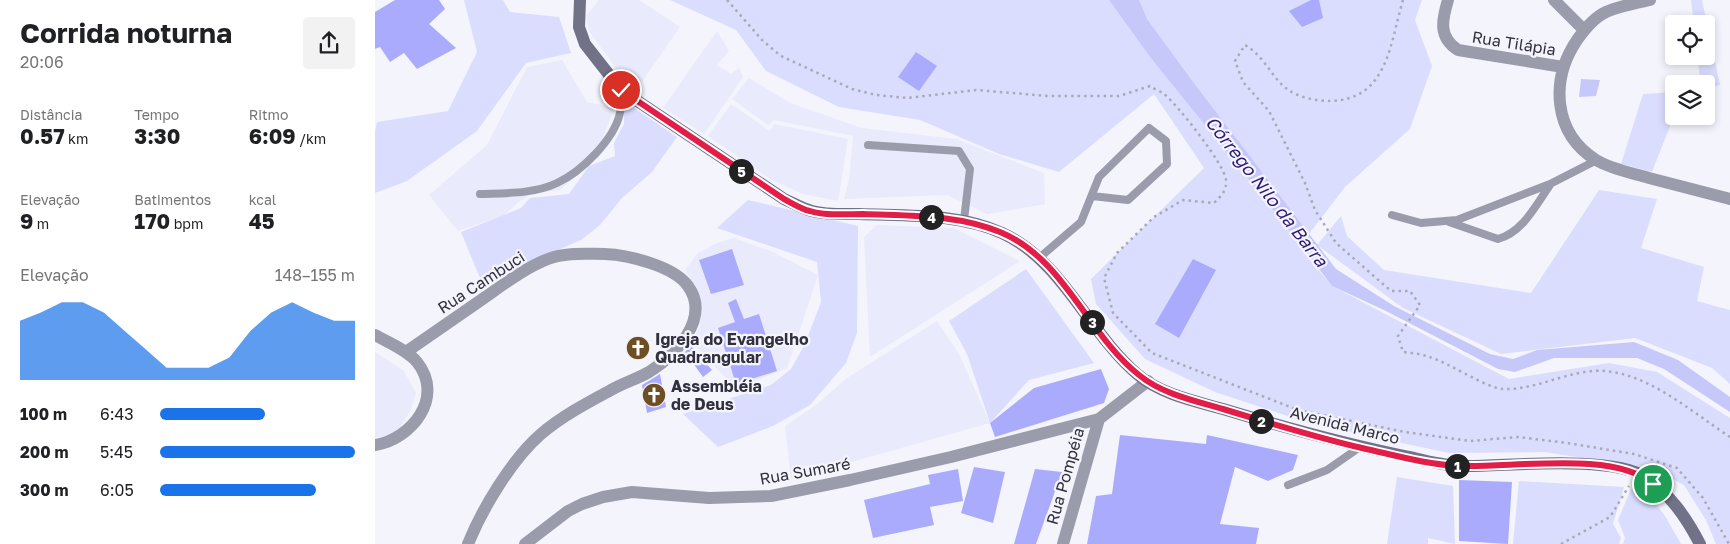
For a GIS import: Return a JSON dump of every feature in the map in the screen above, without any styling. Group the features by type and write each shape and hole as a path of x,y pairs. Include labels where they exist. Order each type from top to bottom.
{"main road":[{"name":"Avenida Marco","path":"579,0 579,27 585,44 621,90 784,199 811,211 964,220 1001,232 1021,243 1039,258 1067,289 1123,361 1148,382 1173,393 1215,407 1360,447 1437,463 1462,466 1558,463 1622,468 1643,475 1665,494 1681,510 1700,544"}],"street":[{"name":"Rua Tilápia","path":"1448,0 1441,30 1445,39 1458,50 1563,67"},
{"path":"1554,0 1584,30"},
{"path":"1650,0 1603,6 1569,52 1563,67 1559,98 1565,127 1575,144 1597,160 1623,171 1730,199"},
{"name":"Rua Cambuci","path":"406,352 523,271 550,258 577,253 609,254 639,259 675,275 688,286 696,303 695,317 691,329 663,362 563,418 539,435 510,470 487,506 468,544"},
{"path":"375,335 406,352 417,362 426,376 429,389 426,406 408,430 386,443 375,445"},
{"name":"Rua Pompéia","path":"1063,544 1099,419 1148,382"},
{"name":"Rua Sumaré","path":"525,544 569,511 582,504 603,497 632,492 709,498 771,496 951,457 1099,419"}],"lane":[{"path":"480,194 527,192 556,184 583,165 605,144 616,125 621,112 621,90"},
{"path":"1039,258 1081,222 1099,177 1149,128 1166,141 1167,164 1127,200 1092,196"},
{"path":"868,145 959,151 970,169 964,220"},
{"path":"1391,215 1421,223 1447,222 1550,184 1597,160"},
{"path":"1447,222 1498,239 1517,229 1550,184"},
{"path":"1288,485 1327,470 1360,447"}],"path":[{"path":"727,0 763,40 781,56 852,90 876,95 907,98 976,90 1048,96 1119,96 1150,86 1164,94 1183,115 1216,158 1227,179 1225,191 1214,203 1183,200 1154,217 1117,253 1104,278 1113,313 1153,353 1298,410 1405,432 1470,442 1518,437 1567,443 1634,454 1677,468 1703,498 1729,544"},
{"path":"1403,0 1386,62 1375,80 1362,94 1346,101 1323,101 1290,91 1261,57 1245,45 1235,61 1243,82 1269,111 1305,184 1315,210 1336,243 1391,291 1410,291 1420,305 1398,336 1403,352 1430,357 1500,389 1529,387 1564,376 1593,371 1624,374 1646,382 1730,437"},
{"path":"1561,544 1610,517 1629,486"}],"shaded area":[{"path":"464,0 503,0 510,12 559,17 571,53 526,63 477,131 407,181 375,193 375,131 377,122 448,111 477,52"},
{"path":"599,0 639,0 680,27 634,93 589,31 586,16"},
{"path":"670,0 1422,0 1415,20 1432,66 1410,129 1345,187 1299,247 1332,286 1509,379 1609,363 1657,372 1730,418 1730,544 1716,544 1706,520 1684,485 1654,469 1544,452 1449,453 1312,424 1215,392 1145,359 1096,304 1091,279 1204,168 1154,94 1059,172 999,154 920,120 839,107 766,71 736,30"},
{"path":"1691,0 1702,0 1705,15 1693,15"},
{"path":"717,31 729,51 717,65 731,74 739,68 743,77 704,134 663,108"},
{"path":"562,60 587,102 614,108 595,159 560,190 533,193 504,215 458,231 429,195 487,145 527,67"},
{"path":"1715,61 1720,85 1715,86 1715,75 1700,75 1698,65 1715,65"},
{"path":"749,78 790,103 862,128 956,139 1044,173 1045,204 987,214 947,195 844,199 849,180 853,136 774,120 768,125 732,99"},
{"path":"1665,93 1665,125 1670,125 1652,172 1621,164 1643,94"},
{"path":"624,101 677,137 652,172 622,198 600,225 581,240 482,283 461,232 521,208 530,198 569,194 589,166 615,156 614,143 624,124"},
{"path":"731,104 770,131 774,124 848,139 838,201 803,194 770,179 708,136"},
{"path":"1599,190 1657,199 1641,248 1704,267 1697,301 1730,310 1730,384 1712,368 1635,338 1501,354 1403,308 1317,245 1341,216 1347,236 1384,270 1531,293"},
{"path":"748,200 858,226 857,333 846,363 810,405 773,426 718,447 683,414 771,385 791,369 804,346 821,302 817,262 717,228"},
{"path":"877,225 954,228 1020,261 870,357 864,237"},
{"path":"734,238 773,252 818,275 787,368 730,391 725,377 692,343 700,325 702,311 697,290 685,270 698,253 717,243"},
{"path":"1026,269 1094,363 1029,380 990,423 967,354 949,321"},
{"path":"937,321 959,354 990,423 791,479 785,426 816,405 847,378"},
{"path":"375,352 404,371 416,393 411,409 397,433 375,438"},
{"path":"1397,477 1453,486 1455,544 1428,538 1428,544 1387,544"},
{"path":"1519,481 1624,487 1613,524 1621,538 1619,544 1513,544"},
{"path":"1631,489 1653,500 1665,516 1681,544 1623,544 1625,538 1618,520"}],"water":[{"name":"Córrego Nilo da Barra","path":"1109,0 1139,0 1147,19 1193,82 1336,269 1394,306 1490,354 1513,359 1537,350 1634,342 1678,360 1730,397 1730,412 1664,369 1637,358 1554,358 1515,372 1498,369 1386,311 1332,286 1284,223 1151,58"},
{"path":"1581,79 1600,80 1596,96 1579,97"}],"building":[{"path":"395,0 439,0 445,9 429,24 456,48 417,69 404,53 390,62 380,47 375,49 375,12"},
{"path":"1311,0 1319,0 1323,18 1302,27 1289,11"},
{"path":"916,52 937,66 919,91 898,77"},
{"path":"732,249 744,285 711,294 699,260"},
{"path":"1193,259 1216,270 1179,338 1155,324"},
{"path":"736,299 744,319 759,314 777,371 736,384 718,328 735,322 728,303"},
{"path":"690,345 712,370 703,377 685,352"},
{"path":"1101,369 1109,389 1104,403 995,437 990,423 1034,388"},
{"name":"Assembléia de Deus","path":"660,374 666,407 647,413 642,385"},
{"path":"1120,435 1206,444 1207,435 1298,455 1293,470 1268,481 1235,467 1220,524 1259,528 1256,544 1087,544 1096,496 1112,494"},
{"path":"974,467 1005,472 993,523 961,513"},
{"path":"958,469 963,501 930,507 934,525 873,538 864,500 930,484 928,475"},
{"path":"1035,469 1062,472 1036,544 1014,544"},
{"path":"1459,480 1512,482 1508,544 1459,541"}],"place":[{"name":"Igreja do Evangelho Quadrangular","path":"638,348"},
{"name":"Assembléia de Deus","path":"654,395"}],"route":[{"path":"621,90 784,199 811,211 833,214 964,220 1001,232 1021,243 1039,258 1067,289 1123,361 1154,386 1265,422 1360,447 1437,463 1462,466 1558,463 1622,468 1643,475 1653,484"}]}
